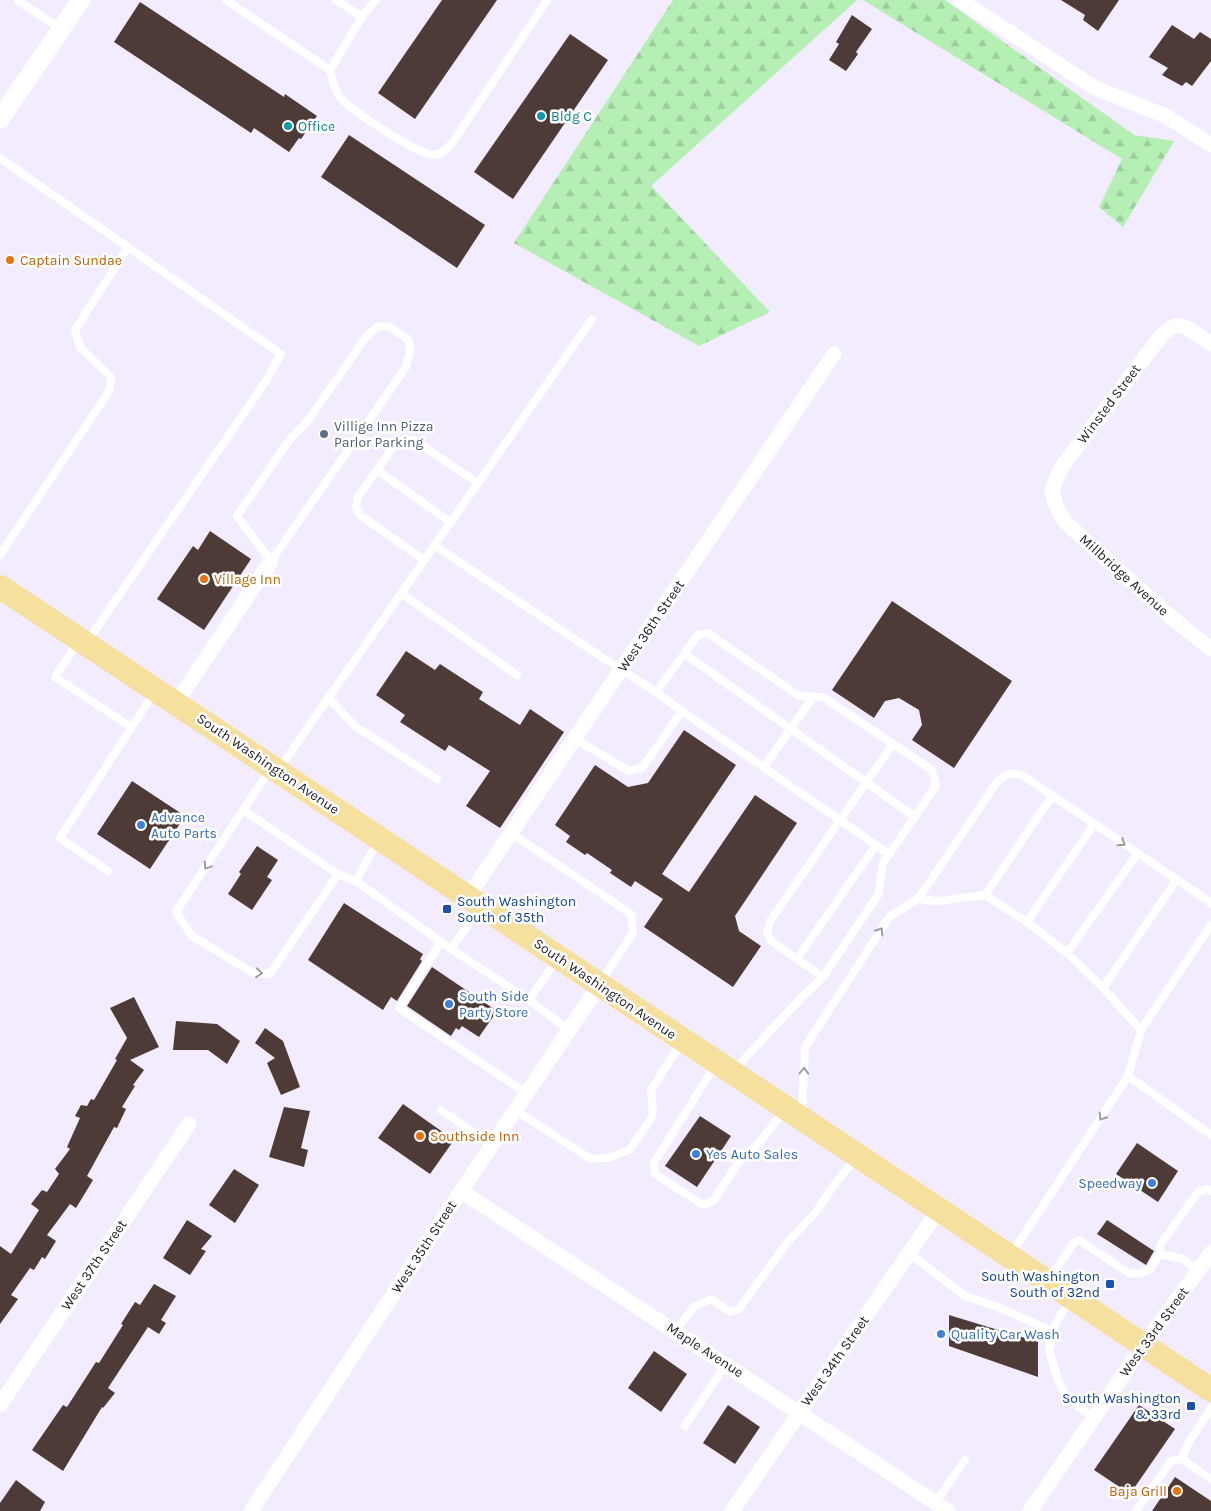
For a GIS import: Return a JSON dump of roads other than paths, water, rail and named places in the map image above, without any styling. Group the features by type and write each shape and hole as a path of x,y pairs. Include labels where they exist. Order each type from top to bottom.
{"main road":[{"name":"South Washington Avenue","path":"0,587 600,984 938,1211 1211,1390"}],"street":[{"path":"0,119 81,0"},
{"path":"960,0 1095,88 1166,116 1211,145"},
{"name":"Winsted Street","path":"1052,490 1064,464 1162,336 1175,325 1186,328 1211,344"},
{"name":"West 36th Street","path":"474,902 511,833 834,354"},
{"name":"Millbridge Avenue","path":"1052,490 1056,506 1066,523 1172,618 1211,649"},
{"path":"176,703 271,560"},
{"name":"West 35th Street","path":"251,1511 461,1191 600,984"},
{"name":"West 37th Street","path":"0,1405 189,1124"},
{"name":"Maple Avenue","path":"461,1191 941,1507"},
{"name":"West 34th Street","path":"732,1511 938,1211"},
{"name":"West 33rd Street","path":"1030,1511 1144,1346 1204,1269 1211,1252"}],"lane":[{"path":"17,0 61,29"},
{"path":"226,0 330,70 339,96 348,106 406,144 422,153 435,156 444,152 453,142 547,0"},
{"path":"336,0 362,17"},
{"path":"330,70 362,17 376,0"},
{"path":"0,158 282,354 266,381 83,641 55,677 131,728"},
{"path":"0,555 110,390 111,378 80,347 76,330 128,247"},
{"path":"338,874 270,974 253,973 192,936 176,912 243,810 328,697 592,319"},
{"path":"388,326 410,340 410,352 406,367 271,560 237,516 290,439 307,422 366,337 377,327 388,326"},
{"path":"424,560 360,515 356,507 358,497 396,443 405,439 414,440 478,483"},
{"path":"377,470 450,522"},
{"path":"434,545 656,692 889,854"},
{"path":"401,593 517,675"},
{"path":"656,692 698,636 708,633 799,696 823,697 932,770 936,786 883,863 878,896 823,977 724,1068 654,1163 655,1174 703,1205 713,1200 742,1157 794,1114 805,1047 890,916 918,899 997,782 1004,776 1012,773 1022,775 1208,900 1211,904"},
{"path":"685,654 915,816"},
{"path":"108,871 60,838 156,690"},
{"path":"328,697 355,726 437,780"},
{"path":"764,768 812,697"},
{"path":"575,739 629,771 642,768 682,711"},
{"path":"823,977 771,941 766,932 770,921 893,744"},
{"path":"984,895 1052,796"},
{"path":"243,810 338,874 356,881 451,949 529,1000 569,1030"},
{"path":"1027,922 1094,824"},
{"path":"511,833 630,914 633,933 600,984"},
{"path":"356,881 379,839"},
{"path":"797,959 876,845"},
{"path":"1067,953 1138,853"},
{"path":"1103,988 1177,880"},
{"path":"918,899 937,901 984,895 1027,922 1067,953 1103,988 1141,1030"},
{"path":"451,949 474,902"},
{"path":"1009,1258 1128,1076 1141,1030 1211,925"},
{"path":"441,942 400,1008 526,1093"},
{"path":"529,1000 558,957"},
{"path":"515,1110 591,1159 608,1158 629,1150 651,1120 653,1110 651,1090 683,1040"},
{"path":"1128,1076 1211,1135"},
{"path":"441,1110 492,1145"},
{"path":"675,1331 694,1307 711,1299 730,1312 739,1308 786,1244 816,1212 834,1185 857,1157"},
{"path":"1047,1282 1074,1243 1079,1240 1129,1273 1140,1274 1150,1269 1160,1254 1160,1245 1198,1192 1207,1189 1211,1191"},
{"path":"909,1253 965,1296 1054,1332"},
{"path":"1160,1254 1183,1259 1204,1269"},
{"path":"1071,1298 1055,1326 1049,1350 1058,1380 1067,1398 1094,1418"},
{"path":"685,1426 726,1364"},
{"path":"1182,1459 1186,1447 1211,1408"},
{"path":"1136,1511 1171,1461 1182,1459 1211,1479"},
{"path":"941,1507 965,1460"}],"place":[{"name":"Bldg C","path":"541,116"},
{"name":"Office","path":"288,126"},
{"name":"Captain Sundae","path":"10,260"},
{"name":"Villige Inn Pizza Parlor Parking","path":"324,434"},
{"name":"Village Inn","path":"204,579"},
{"name":"Advance Auto Parts","path":"141,825"},
{"name":"South Washington South of 35th","path":"447,909"},
{"name":"South Side Party Store","path":"449,1004"},
{"name":"Southside Inn","path":"420,1136"},
{"name":"Yes Auto Sales","path":"696,1154"},
{"name":"Speedway","path":"1152,1183"},
{"name":"South Washington South of 32nd","path":"1110,1284"},
{"name":"Quality Car Wash","path":"941,1334"},
{"name":"South Washington & 33rd","path":"1191,1406"},
{"name":"Baja Grill","path":"1177,1491"}]}
